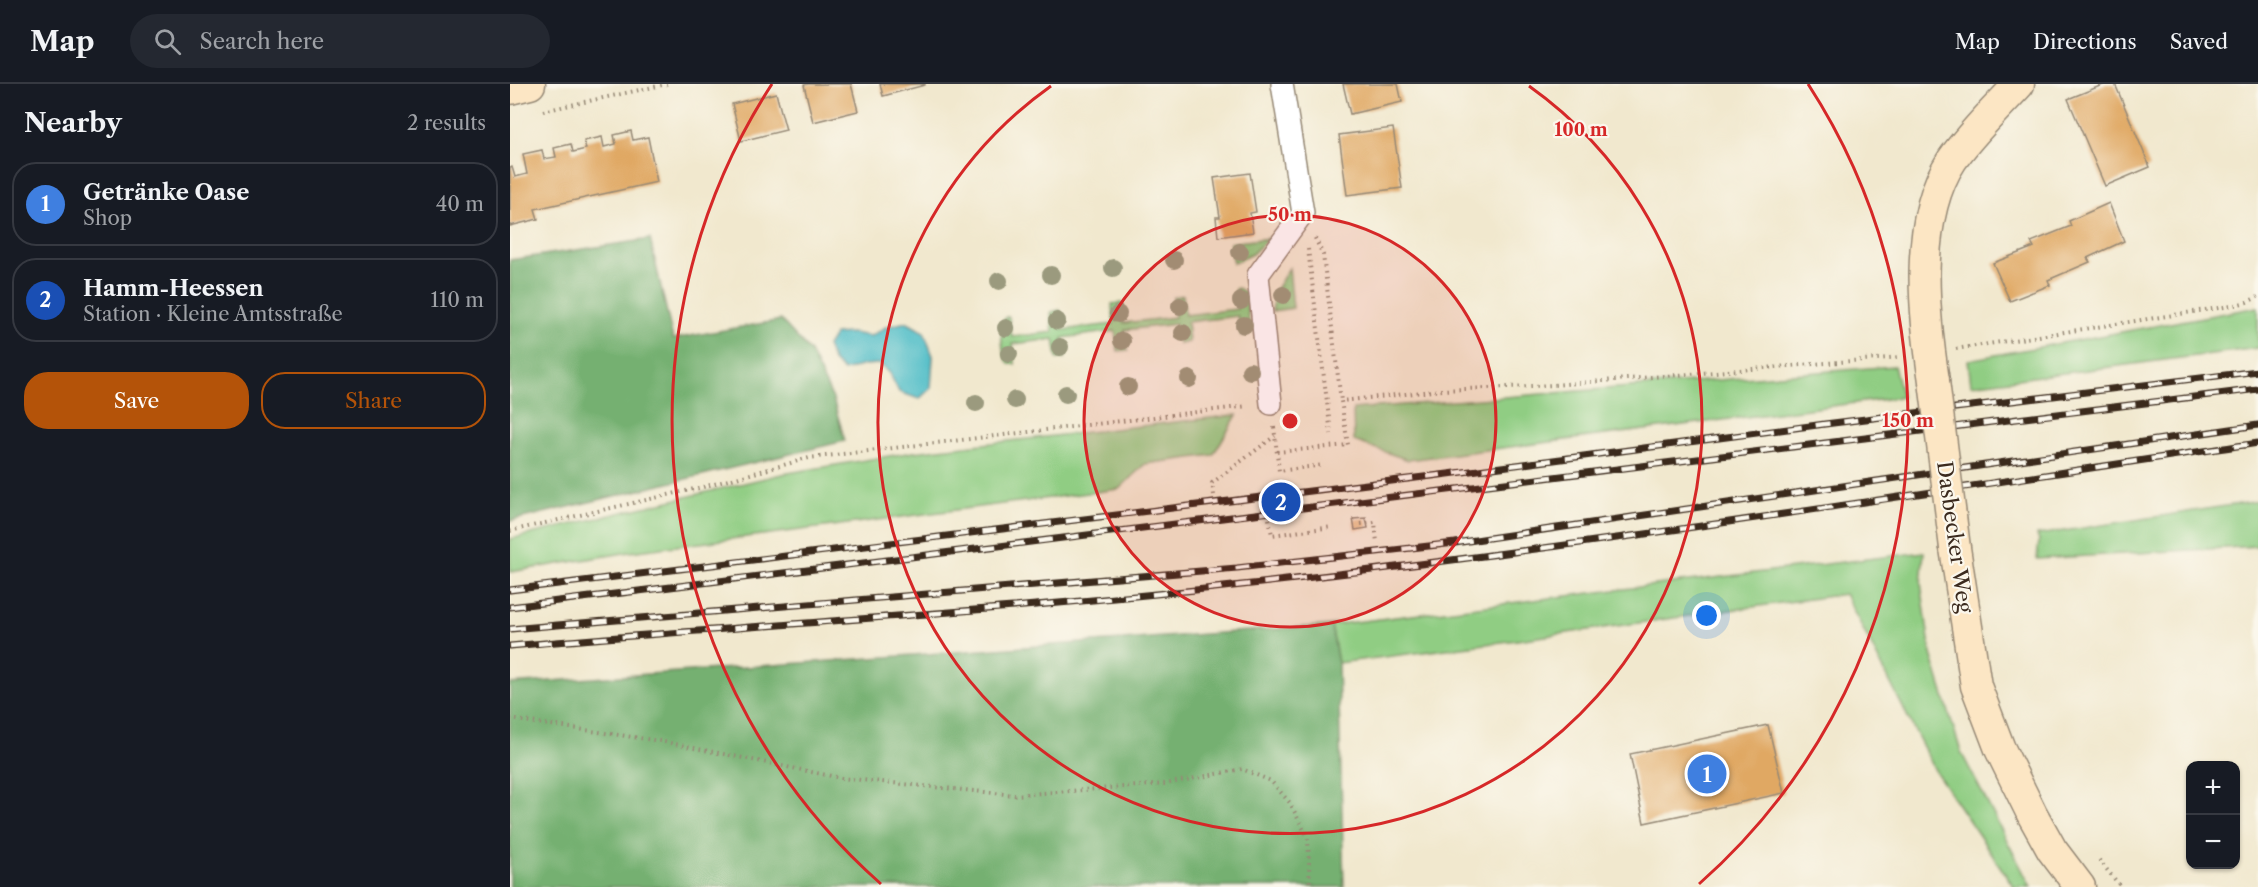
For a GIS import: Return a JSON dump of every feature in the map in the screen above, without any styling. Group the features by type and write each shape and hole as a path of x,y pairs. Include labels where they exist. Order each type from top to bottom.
{"street":[{"path":"510,89 530,84"},
{"path":"1271,404 1258,274 1303,213 1282,84"},
{"name":"Dasbecker Weg","path":"2019,84 1952,161 1939,188 1929,221 1924,275 1932,368 1955,548 1976,686 2000,749 2032,814 2052,850 2080,887"}],"path":[{"path":"532,113 667,84"},
{"path":"1277,452 1348,445 1323,255 1303,213"},
{"path":"1303,213 1331,434"},
{"path":"1341,401 1442,390 1932,368 2231,306 2258,297"},
{"path":"510,531 703,487 809,458 1271,404 1279,471 1323,465"},
{"path":"1214,495 1212,483 1275,435"},
{"path":"1269,519 1272,536 1332,527"},
{"path":"1361,524 1375,522 1377,543"},
{"path":"510,719 660,741 841,778 1016,795 1165,784 1242,769 1270,781 1290,803 1308,838 1310,887"},
{"path":"2092,852 2121,887"}],"green space":[{"path":"1269,238 1252,254 1233,263 1230,243"},
{"path":"650,239 673,339 781,320 810,352 833,399 845,441 510,521 510,260"},
{"path":"1289,268 1293,308 1272,311 1275,291"},
{"path":"1238,288 1245,293 1250,328 1244,336 1241,336 1238,316 1187,322 1189,342 1179,344 1176,324 1125,330 1128,350 1118,351 1115,331 1063,338 1065,358 1057,359 1054,339 1013,344 1015,364 1009,364 1004,354 1002,327 1006,317 1009,317 1012,337 1053,332 1051,312 1060,310 1062,330 1114,324 1112,304 1122,303 1124,323 1175,317 1173,297 1183,295 1185,315 1237,309 1235,289"},
{"path":"2258,307 2258,348 1971,385 1968,360"},
{"path":"1894,366 1902,397 1408,460 1354,441 1353,409"},
{"path":"1237,415 1213,455 1145,464 1119,489 630,552 510,572 510,539 782,474 913,452"},
{"path":"2258,501 2258,546 2037,559 2039,541 2037,535"},
{"path":"1924,552 1921,583 1931,654 1961,752 2031,887 2014,887 1936,772 1845,594 1338,663 1331,625"},
{"path":"1331,625 1338,663 1344,887 510,887 510,684"}],"water":[{"path":"906,322 924,332 933,356 931,388 919,399 899,392 889,372 879,364 864,365 844,371 833,361 827,346 835,334 851,333 871,336 886,327"}],"building":[{"path":"851,84 858,111 813,122 804,85"},
{"path":"880,84 925,84 925,85 883,96"},
{"path":"1343,84 1398,84 1402,102 1350,114"},
{"path":"2105,84 2115,84 2150,167 2105,186 2068,99"},
{"path":"776,93 786,130 741,141 732,104"},
{"path":"1393,128 1402,188 1347,195 1339,135"},
{"path":"631,131 633,140 648,137 657,182 535,209 538,219 510,226 510,168 512,167 515,177 527,174 523,154 542,150 544,159 556,157 554,148 571,144 573,152 586,149 584,141 602,137 604,147 616,144 614,135"},
{"path":"1250,173 1256,212 1250,213 1253,232 1218,237 1216,217 1220,217 1214,178"},
{"path":"2109,203 2124,241 2087,258 2090,262 2048,280 2050,285 2010,301 1993,263 2034,247 2031,242 2071,226 2069,221"},
{"path":"1366,518 1368,528 1355,530 1353,519"},
{"path":"1768,725 1784,793 1644,823 1630,754"}],"railway":[{"path":"510,590 2258,371"},
{"path":"510,607 2258,389"},
{"path":"510,629 1237,568 1455,543 2258,425"},
{"path":"510,646 968,611 1242,585 1497,554 1751,519 2258,443"}],"place":[{"name":"Hamm-Heessen","path":"1281,502"},
{"name":"Getränke Oase","path":"1707,774"}]}
